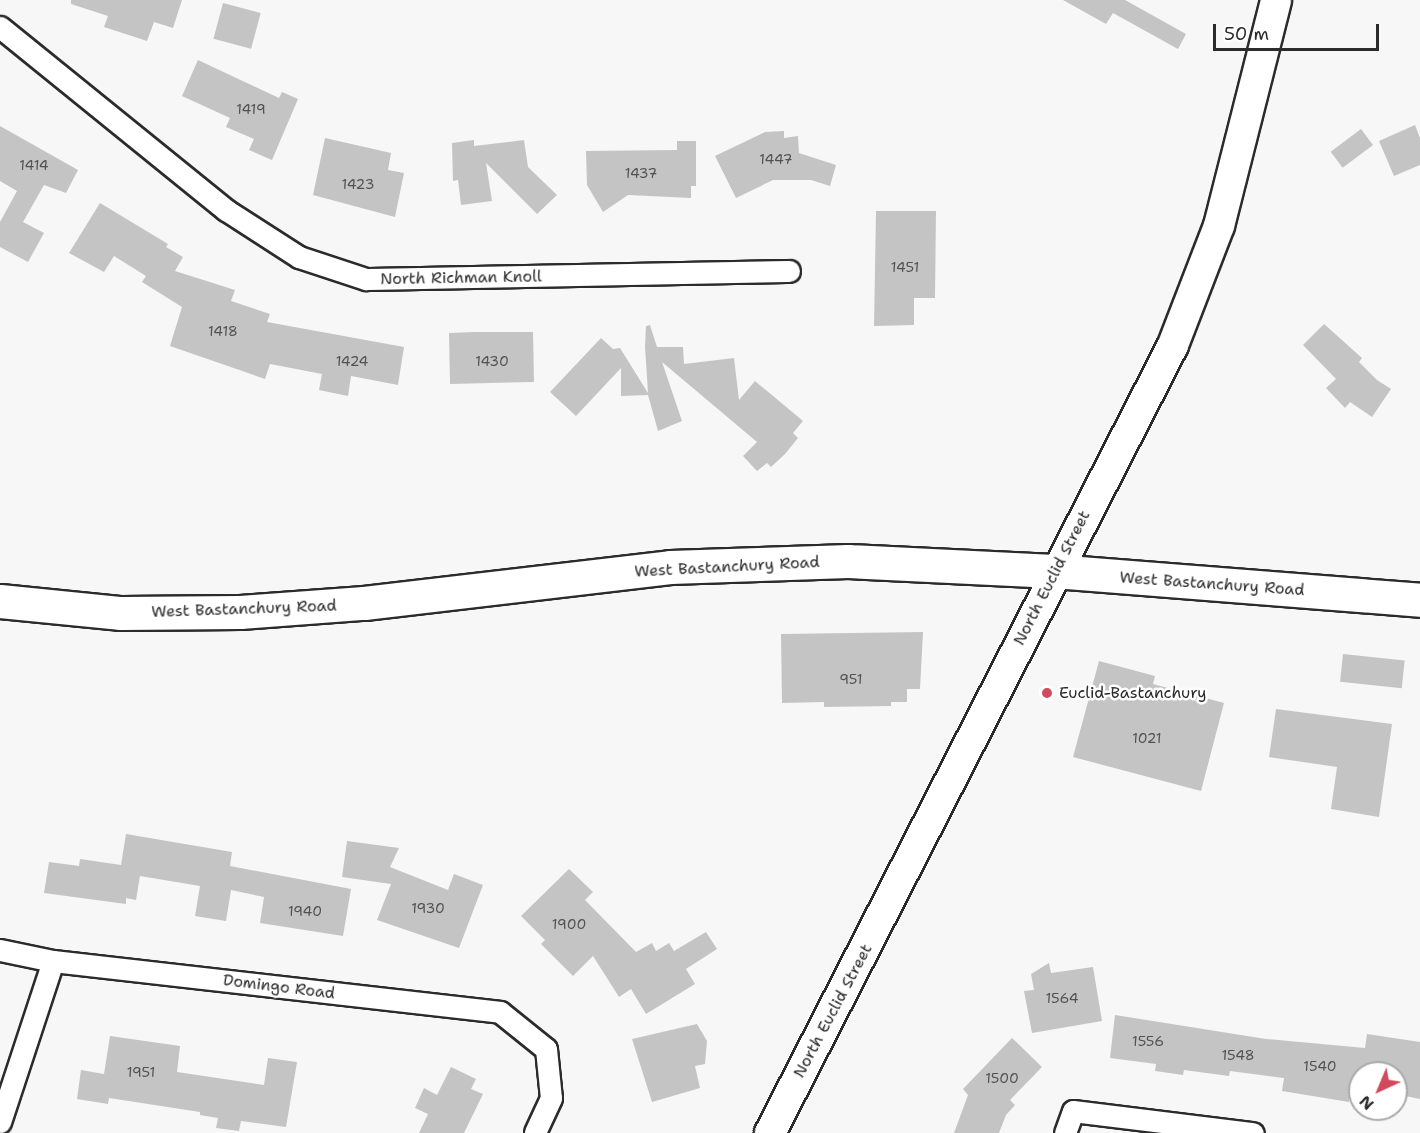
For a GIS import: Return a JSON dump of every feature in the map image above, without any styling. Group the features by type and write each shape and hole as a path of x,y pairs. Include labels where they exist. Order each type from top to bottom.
{"main road":[{"name":"North Euclid Street","path":"770,1133 922,843 1054,571 1181,324 1219,226 1276,0"},
{"name":"West Bastanchury Road","path":"0,601 121,613 240,612 364,603 670,567 848,561 1054,571 1420,600"}],"street":[{"name":"North Richman Knoll","path":"0,27 226,210 299,257 366,279 789,271"},
{"name":"Domingo Road","path":"0,950 53,961 500,1012 546,1049 551,1098 535,1133"},
{"path":"0,1122 53,961"},
{"path":"1065,1133 1073,1111 1252,1133"}],"building":[{"path":"71,0 182,0 173,28 154,22 147,41 104,27 108,16 71,4"},
{"path":"1063,0 1125,0 1186,34 1178,49 1113,13 1106,24"},
{"path":"223,3 261,13 251,49 213,39"},
{"path":"198,60 279,98 282,92 298,99 272,160 249,150 254,139 226,127 230,118 182,96"},
{"path":"1415,125 1420,138 1420,165 1394,176 1379,141"},
{"path":"0,126 78,170 66,193 44,185 23,222 44,233 28,262 0,247 0,222 17,191 0,181"},
{"path":"1361,129 1373,145 1343,168 1331,152"},
{"path":"784,131 784,138 798,136 799,153 836,165 830,186 811,180 773,180 736,198 715,156 765,132"},
{"path":"325,138 391,153 388,170 404,173 395,217 313,195"},
{"path":"474,140 474,146 524,140 528,167 557,195 537,214 486,163 492,201 461,205 458,180 453,181 452,143"},
{"path":"677,141 696,141 696,186 691,186 691,198 628,195 603,212 587,185 586,151 677,150"},
{"path":"100,203 168,244 166,247 183,257 175,271 235,290 231,301 270,314 267,322 404,347 398,385 351,376 348,396 319,390 322,374 270,364 265,379 170,346 182,307 142,282 146,276 114,256 104,272 69,253"},
{"path":"876,211 936,211 935,298 914,298 914,325 874,326"},
{"path":"1324,324 1362,358 1359,362 1377,380 1391,389 1372,417 1350,402 1345,408 1326,388 1336,379 1303,345"},
{"path":"650,325 657,347 683,347 684,364 734,358 739,400 755,381 803,421 793,433 798,438 785,454 771,467 767,463 757,471 743,456 757,442 662,362 682,421 658,431 648,395 621,396 621,368 576,416 550,392 601,338 613,349 620,348 648,393 645,347 646,326"},
{"path":"533,332 534,382 450,384 449,333"},
{"path":"923,632 920,689 907,689 907,702 891,702 891,706 824,707 824,702 782,703 781,634"},
{"path":"1343,654 1405,660 1402,688 1340,682"},
{"path":"1099,661 1155,676 1153,684 1224,703 1201,791 1073,757"},
{"path":"1276,709 1392,724 1379,817 1331,809 1337,767 1269,757"},
{"path":"126,834 232,852 230,866 351,889 343,936 260,923 264,897 231,890 226,921 195,916 200,886 140,876 136,900 126,898 126,904 44,893 49,862 79,866 80,859 121,865"},
{"path":"347,841 399,848 390,867 448,890 454,874 483,885 459,948 377,920 391,884 342,877"},
{"path":"569,869 593,892 585,900 636,952 652,943 656,951 669,943 674,951 706,932 717,949 686,969 695,984 646,1014 631,989 619,997 593,956 573,976 541,944 545,940 521,916"},
{"path":"1049,963 1051,973 1093,967 1102,1021 1032,1033 1024,991 1034,990 1031,974"},
{"path":"1115,1015 1266,1039 1365,1048 1367,1034 1420,1042 1420,1099 1408,1096 1408,1061 1348,1061 1348,1102 1282,1091 1284,1078 1230,1071 1229,1076 1184,1070 1183,1075 1155,1071 1156,1064 1110,1058"},
{"path":"697,1024 707,1041 705,1064 695,1066 700,1088 652,1102 632,1039"},
{"path":"110,1036 180,1046 177,1072 264,1085 268,1058 297,1062 286,1127 241,1121 239,1131 216,1128 218,1118 200,1115 200,1112 109,1098 108,1104 77,1099 81,1070 104,1074"},
{"path":"1012,1038 1042,1067 1010,1100 1015,1105 1006,1115 999,1133 954,1133 968,1095 963,1089"},
{"path":"451,1067 476,1079 471,1089 483,1094 464,1133 419,1133 428,1114 415,1108 424,1088 437,1095"}],"place":[{"name":"Euclid-Bastanchury","path":"1047,693"}]}
